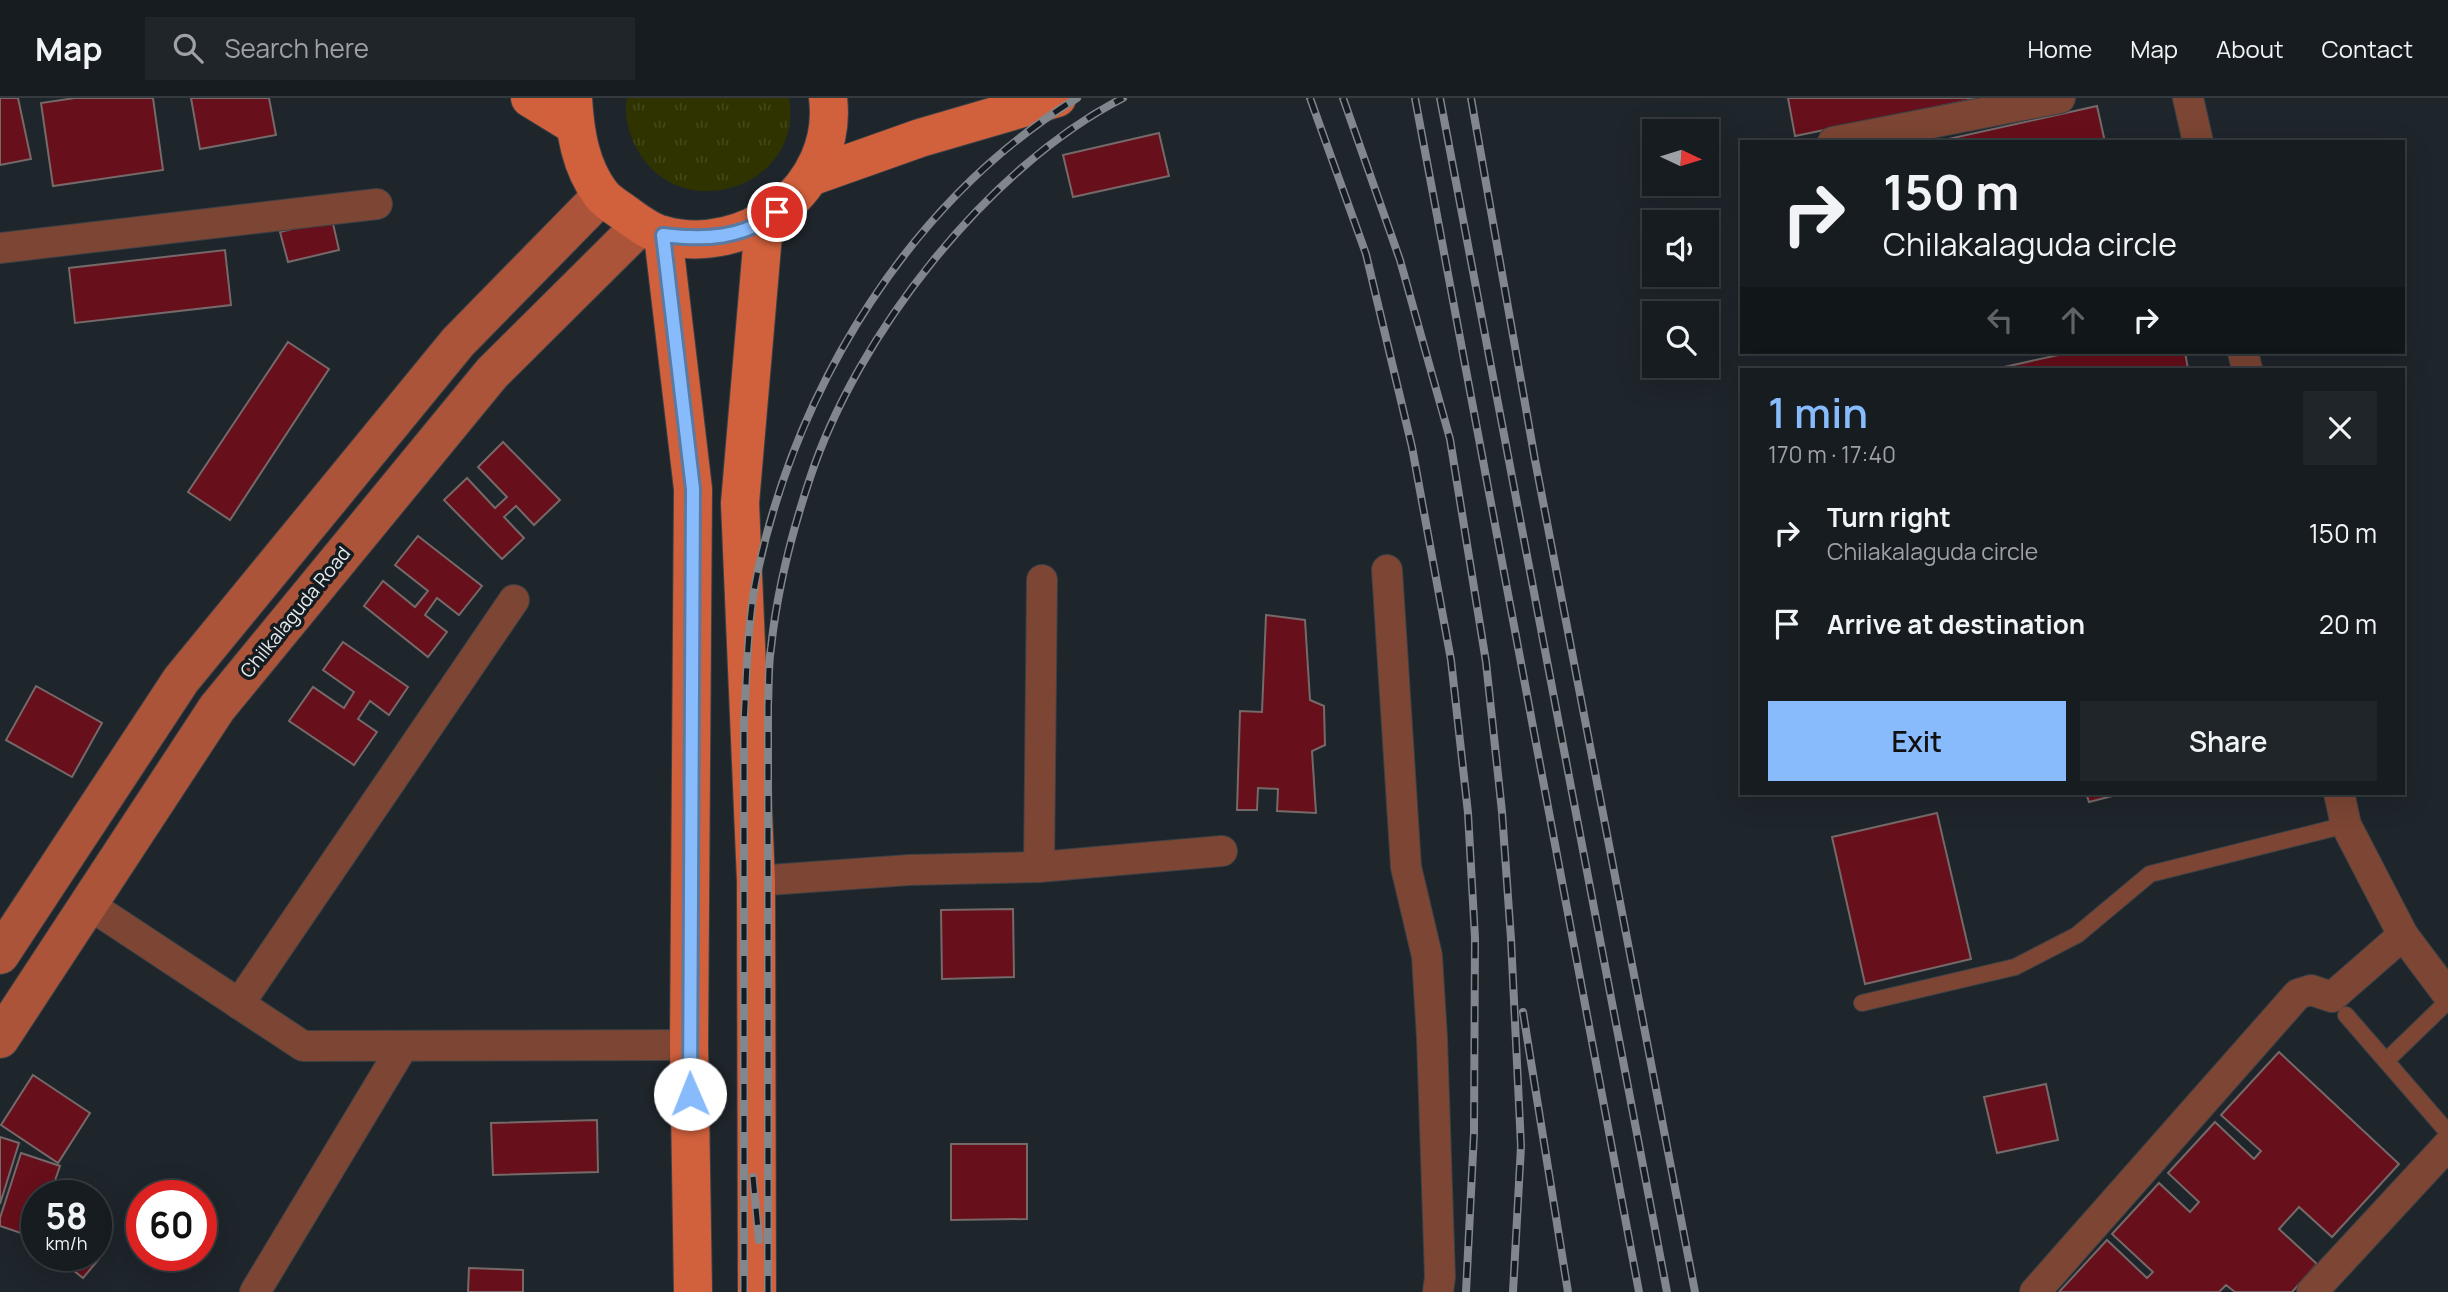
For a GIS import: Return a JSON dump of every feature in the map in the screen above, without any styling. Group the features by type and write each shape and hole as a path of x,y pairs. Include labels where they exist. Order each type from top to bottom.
{"main road":[{"path":"530,98 574,112 580,153 602,195 652,230 696,239 732,235 764,222 790,202 810,177 825,146 830,111 828,98"},
{"path":"810,177 920,138 1057,98"},
{"path":"0,954 181,680 458,342 602,195"},
{"path":"757,1292 756,881 740,503 764,222"},
{"path":"652,230 693,489 689,1045 693,1292"},
{"name":"Chilkalaguda Road","path":"0,1039 217,708 492,373 652,230"}],"street":[{"path":"1843,140 2060,98"},
{"path":"2188,98 2198,140"},
{"path":"0,248 377,204"},
{"path":"1387,570 1406,867 1428,970 1436,1145 1440,1277 1438,1292"},
{"path":"1039,867 1042,580"},
{"path":"239,1004 514,600"},
{"path":"2339,795 2346,825 2403,935 2448,995"},
{"path":"756,881 909,870 1039,867 1222,850"},
{"path":"88,904 303,1046 689,1045"},
{"path":"2035,1292 2298,994 2311,990 2332,997 2403,935"},
{"path":"255,1292 403,1046"},
{"path":"2312,1292 2447,1137"}],"lane":[{"path":"1862,1003 2015,967 2077,935 2151,874 2346,825"},
{"path":"2386,1061 2448,1001"},
{"path":"2346,1015 2447,1137"}],"green space":[{"path":"627,98 789,98 789,130 777,156 758,175 733,187 706,191 678,186 654,171 635,145 627,122"}],"building":[{"path":"0,98 18,98 31,159 0,165"},
{"path":"75,98 153,98 163,170 53,186 41,103"},
{"path":"191,98 269,98 276,135 200,149"},
{"path":"1788,98 1980,98 1795,136"},
{"path":"2097,106 2105,140 1944,140"},
{"path":"1159,133 1169,176 1073,197 1063,155"},
{"path":"332,219 339,250 288,262 280,232"},
{"path":"225,250 231,305 75,323 69,268"},
{"path":"288,342 329,369 230,520 188,492"},
{"path":"2063,354 2185,354 2188,368 2000,368"},
{"path":"503,442 560,500 534,525 516,506 504,517 524,538 502,559 444,500 467,478 495,508 507,497 478,467"},
{"path":"418,536 482,586 459,615 437,598 425,615 447,632 428,657 364,606 383,581 415,607 428,591 395,565"},
{"path":"1266,615 1305,620 1310,700 1324,706 1325,745 1312,751 1316,813 1277,811 1278,789 1258,788 1257,810 1237,810 1240,711 1262,712"},
{"path":"343,642 408,687 389,715 370,701 358,719 377,732 354,765 289,721 313,687 344,708 354,692 323,670"},
{"path":"36,686 102,723 72,777 6,740"},
{"path":"2087,795 2116,795 2089,802"},
{"path":"1937,813 1971,959 1865,984 1832,837"},
{"path":"1013,909 1014,977 942,979 941,910"},
{"path":"2279,1052 2399,1164 2332,1237 2299,1207 2279,1229 2317,1264 2292,1292 2235,1292 2226,1285 2219,1292 2059,1292 2107,1240 2147,1278 2153,1272 2112,1234 2159,1183 2190,1212 2199,1202 2168,1173 2215,1122 2254,1159 2261,1151 2221,1115"},
{"path":"33,1075 90,1113 58,1163 1,1125"},
{"path":"2046,1084 2058,1140 1997,1153 1984,1097"},
{"path":"597,1120 598,1172 493,1175 491,1123"},
{"path":"0,1137 19,1143 0,1204"},
{"path":"951,1144 1027,1144 1027,1219 951,1220"},
{"path":"21,1153 60,1166 55,1180 21,1180 21,1233 0,1226 0,1218"},
{"path":"469,1268 523,1270 523,1292 468,1292"},
{"path":"74,1271 89,1271 83,1278"}],"railway":[{"path":"744,1292 744,723 754,589 777,500 802,432 833,365 871,302 914,243 963,188 1017,140 1077,98"},
{"path":"768,1292 769,669 777,605 797,519 831,423 860,368 894,313 934,260 977,211 1024,166 1073,128 1123,98"},
{"path":"1310,98 1366,254 1412,447 1451,660 1468,813 1475,938 1474,1133 1466,1292"},
{"path":"1343,98 1400,260 1450,439 1486,662 1502,812 1521,1146 1513,1292"},
{"path":"1415,98 1639,1292"},
{"path":"1440,98 1667,1292"},
{"path":"1471,98 1535,460 1695,1292"},
{"path":"1523,1012 1568,1292"},
{"path":"753,1177 759,1240"}],"route":[{"path":"690,1094 693,489 663,235 696,239 732,235 764,222 777,212"}]}
